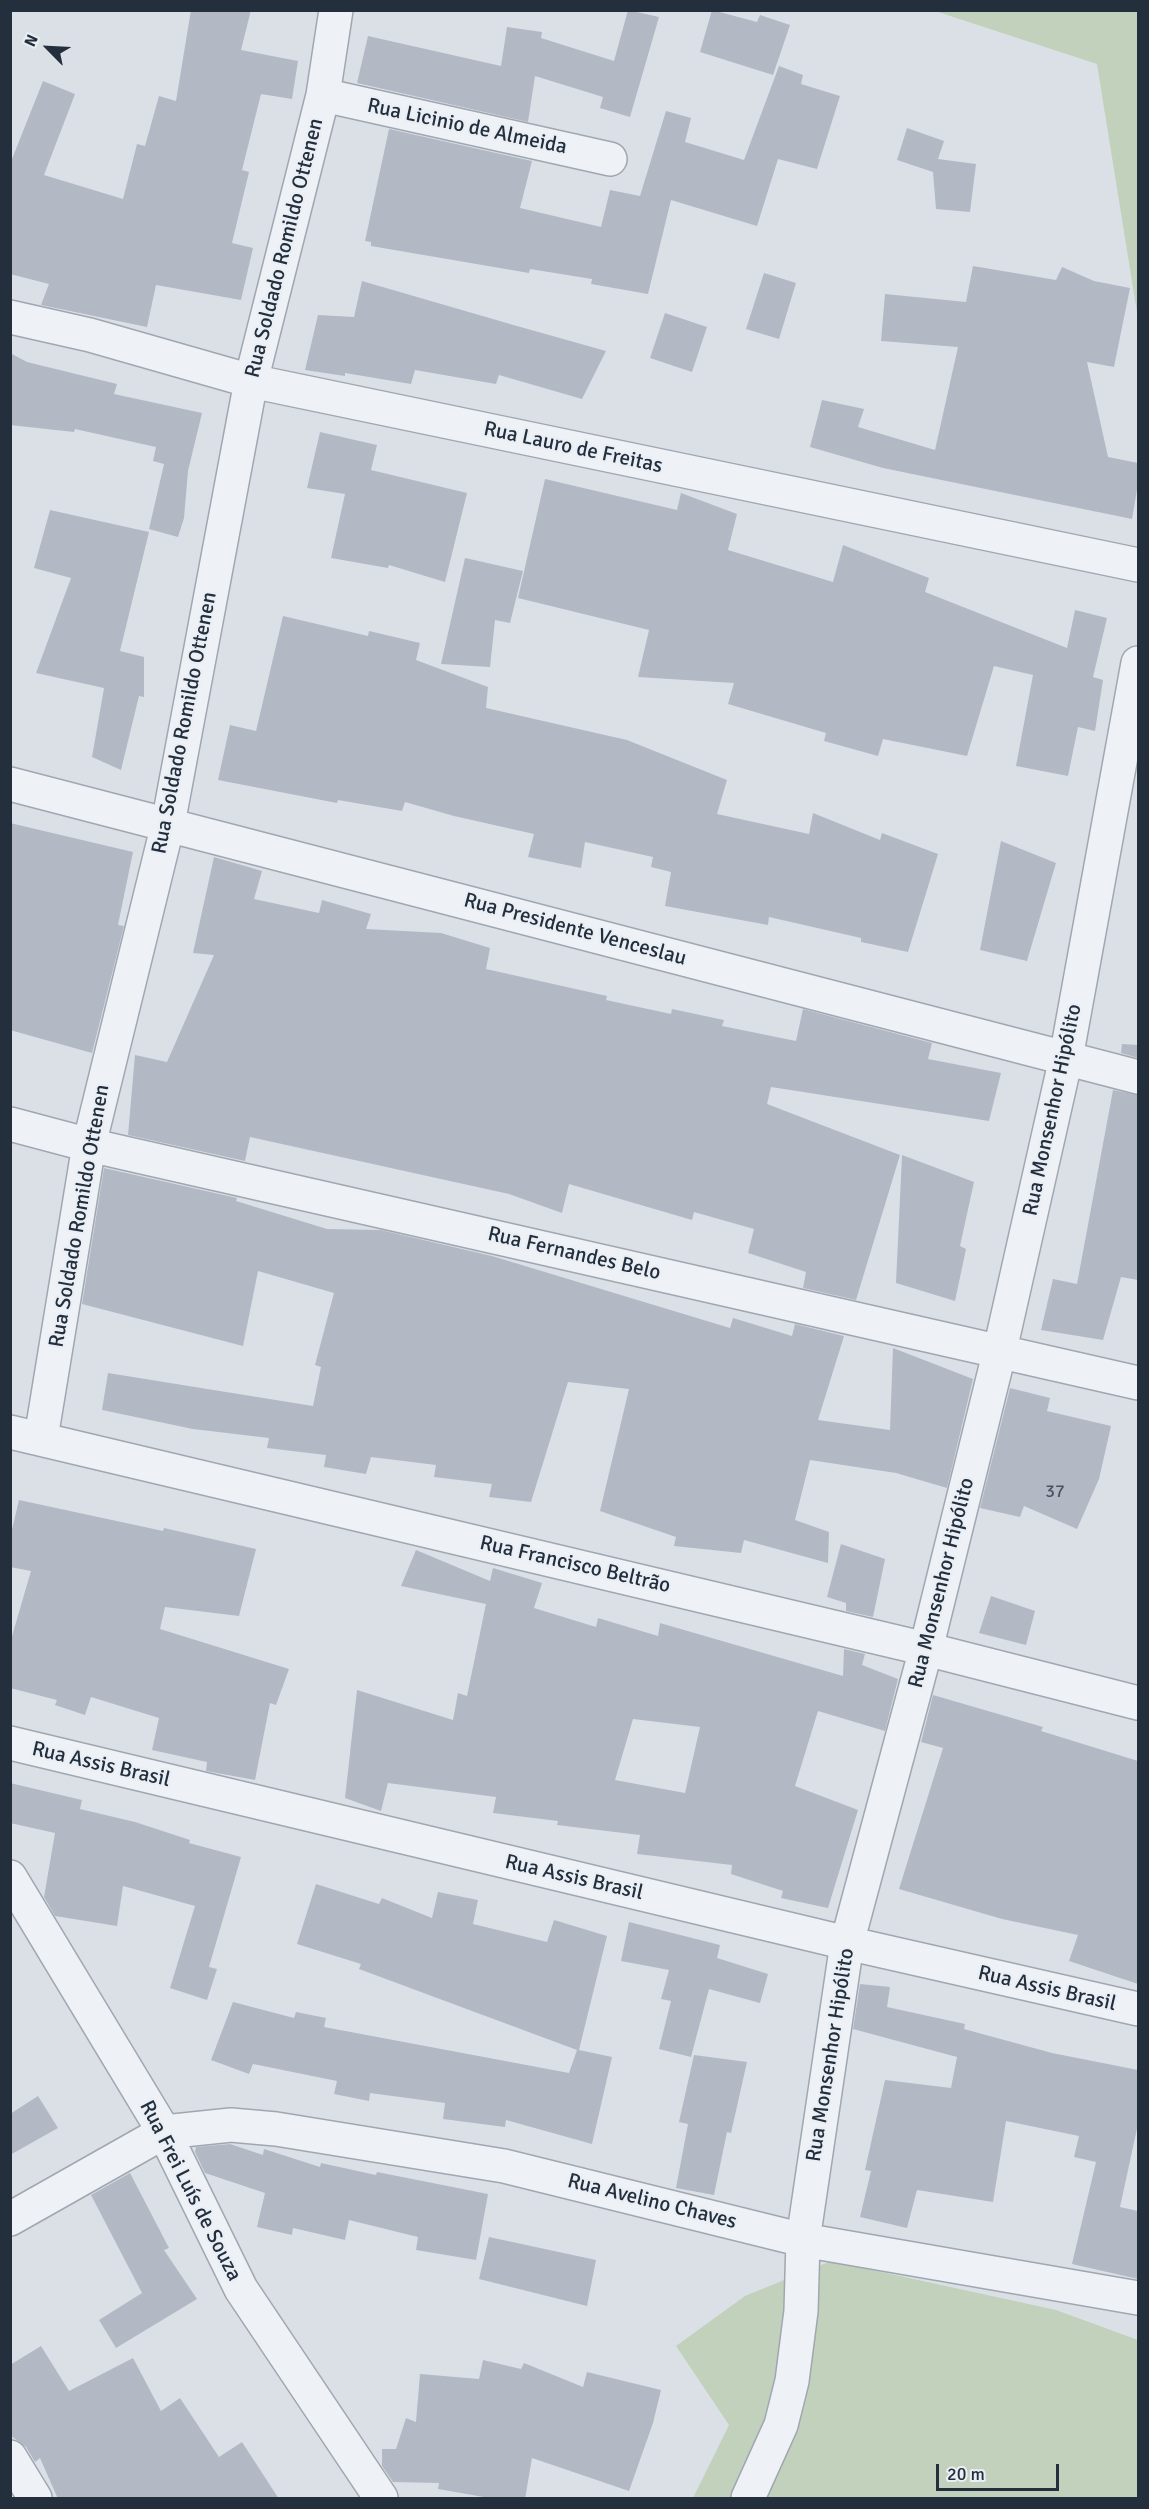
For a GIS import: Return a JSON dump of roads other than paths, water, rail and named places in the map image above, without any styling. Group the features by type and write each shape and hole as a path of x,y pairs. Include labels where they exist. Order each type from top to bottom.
{"street":[{"name":"Rua Soldado Romildo Ottenen","path":"26,1435 89,1145 168,824 251,381 323,95 336,10"},
{"name":"Rua Licinio de Almeida","path":"323,95 610,159"},
{"name":"Rua Lauro de Freitas","path":"10,317 90,335 251,381 1138,565"},
{"name":"Rua Monsenhor Hipólito","path":"748,2499 760,2478 781,2426 792,2381 801,2311 803,2240 847,1943 926,1649 1000,1350 1066,1058 1138,663"},
{"name":"Rua Presidente Venceslau","path":"10,784 1138,1077"},
{"name":"Rua Fernandes Belo","path":"10,1124 89,1145 1138,1383"},
{"name":"Rua Francisco Beltrão","path":"26,1435 926,1649 1138,1703"},
{"name":"Rua Assis Brasil","path":"10,1743 847,1943 1138,2009"},
{"name":"Rua Frei Luís de Souza","path":"10,1877 164,2132 241,2289 381,2499"},
{"name":"Rua Avelino Chaves","path":"164,2132 231,2125 276,2129 504,2166 803,2240 1138,2298"},
{"path":"10,2219 164,2132"},
{"path":"10,2457 34,2499"}]}
